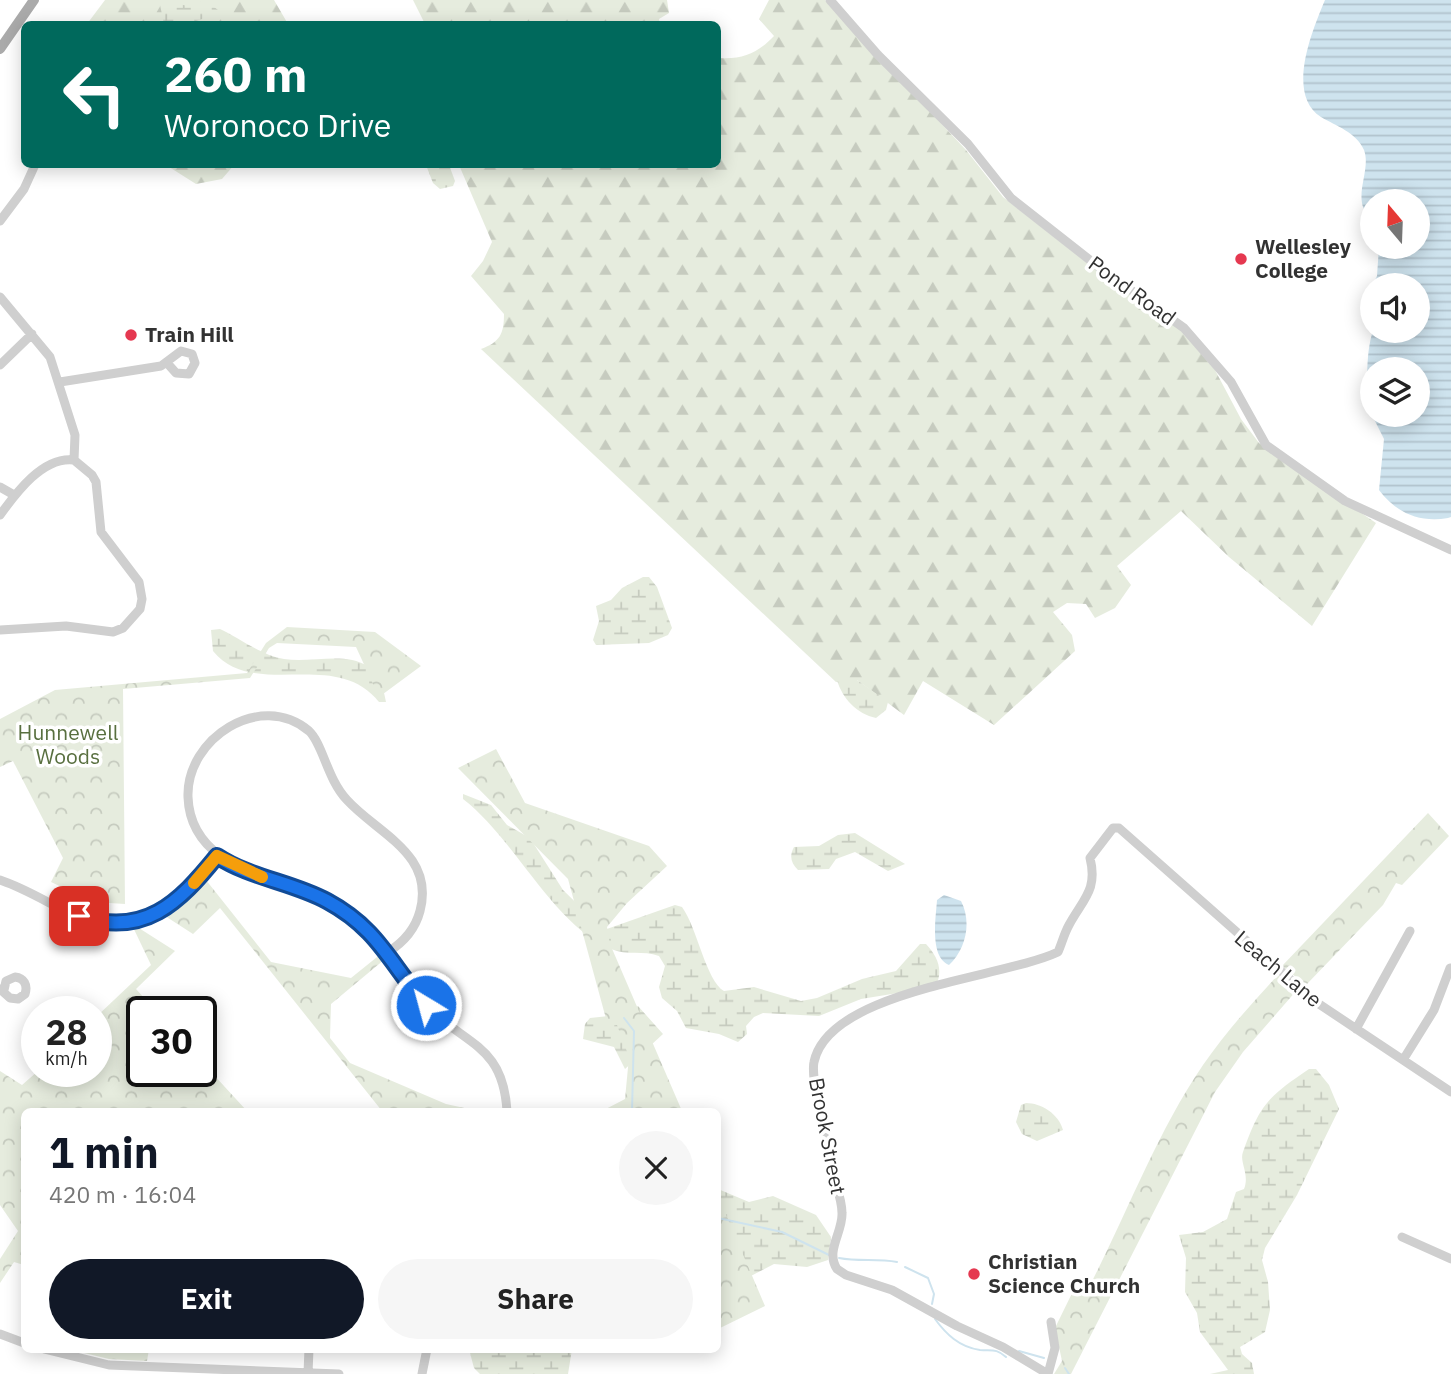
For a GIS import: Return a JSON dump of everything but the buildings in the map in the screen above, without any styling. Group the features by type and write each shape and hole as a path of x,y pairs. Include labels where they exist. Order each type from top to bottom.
{"main road":[{"path":"0,49 34,0"}],"street":[{"name":"Pond Road","path":"830,0 878,55 968,144 1012,198 1100,268 1184,328 1231,382 1266,444 1346,501 1451,550"},
{"path":"0,221 33,174 34,168"},
{"path":"0,298 50,357 75,435 74,460"},
{"path":"0,365 32,334"},
{"path":"181,351 192,354 195,363 189,374 176,373 167,364 169,358 181,351"},
{"path":"60,382 167,364"},
{"path":"0,515 14,495 54,463 74,460 92,475 96,482 101,532 139,582 142,600 140,610 123,628 113,632 66,626 0,631"},
{"path":"0,487 14,495"},
{"path":"388,951 405,939 418,919 422,902 419,874 401,845 340,793 327,773 316,741 300,726 273,718 245,720 220,732 201,752 189,784 190,810 199,834 217,856 240,869 329,902 360,923 388,951 426,1005 484,1052 501,1081 506,1108"},
{"name":"Brook Street","path":"1051,1322 1055,1348 1048,1374 1003,1347 957,1326 892,1290 846,1275 837,1269 833,1252 842,1213 816,1094 813,1063 821,1044 848,1020 893,999 1058,952 1068,927 1092,887 1095,876 1090,858 1113,828 1119,828"},
{"name":"Leach Lane","path":"1119,828 1316,1002 1451,1092"},
{"path":"0,880 79,916 106,923 125,922 151,915 177,901 217,856"},
{"path":"1356,1029 1410,931"},
{"path":"1403,1060 1449,981 1450,968"},
{"path":"1402,1237 1451,1259"},
{"path":"0,1334 21,1342"},
{"path":"60,1353 109,1365 339,1374"},
{"path":"308,1373 309,1353"},
{"path":"422,1374 426,1353"}],"green space":[{"path":"105,0 274,0 286,21 89,21"},
{"path":"159,0 188,6 205,0 218,10 217,14 196,21 163,21"},
{"path":"413,0 667,0 669,13 659,21 424,21"},
{"path":"769,0 825,0 966,150 1003,197 1114,284 1181,330 1215,370 1241,419 1259,443 1376,523 1312,626 1229,557 1181,511 1117,566 1131,585 1115,608 1095,618 1086,604 1067,603 1053,612 1072,635 1075,651 994,725 923,681 904,715 857,680 836,682 481,349 500,336 504,314 471,276 483,261 492,242 460,168 721,168 721,58 749,54 774,36 759,19"},
{"path":"171,168 231,168 222,179 196,184"},
{"path":"427,168 450,168 455,181 453,186 440,189 433,183"},
{"path":"643,577 649,577 657,587 672,628 668,635 649,643 596,645 593,640 599,621 596,606 611,600 622,588"},
{"name":"Hunnewell Woods","path":"287,627 375,632 421,666 379,697 356,647 277,643 269,648 250,678 123,689 125,904 94,902 51,882 63,858 13,761 0,767 0,719 55,690 247,673 266,643"},
{"path":"220,629 260,651 284,659 346,659 360,662 371,670 380,682 386,702 379,702 361,686 340,678 272,675 250,672 230,665 213,651 211,630"},
{"path":"837,680 857,680 888,702 886,710 876,718 863,713 847,699"},
{"path":"496,749 525,803 649,846 667,866 627,903 607,927 610,944 681,1108 608,1108 625,1099 629,1057 617,1025 608,1026 568,879 458,768"},
{"path":"463,794 491,805 507,825 530,838 563,890 604,930 675,905 682,907 712,976 724,991 754,987 801,1001 817,998 862,979 896,971 920,944 926,944 934,954 939,970 938,981 935,987 861,999 819,1016 763,1013 754,1017 746,1026 747,1034 738,1042 719,1034 686,1028 677,1011 662,998 659,987 665,966 659,956 611,949 570,921 500,836 463,799"},
{"path":"1428,813 1449,836 1402,885 1396,883 1383,905 1306,985 1282,966"},
{"path":"855,833 905,864 888,871 855,852 836,859 829,869 798,870 792,862 794,847 819,846 838,835"},
{"path":"206,880 271,962 351,978 387,949 391,954 331,1004 330,1038 350,1063 446,1104 464,1108 380,1108 220,908 193,934 162,914 182,903"},
{"path":"131,923 175,951 136,989 142,996 126,996 126,1087 217,1087 217,1078 244,1108 21,1108 21,1264 14,1262 0,1283 0,1259 18,1231 0,1205 0,1071 21,1087 112,1087 112,1002 151,965"},
{"path":"1278,975 1297,990 1243,1052 1215,1092 1071,1374 1054,1374 1062,1361 1055,1328 1078,1281 1090,1285 1156,1146 1186,1091 1239,1018"},
{"path":"638,1006 663,1034 625,1069 614,1047 583,1039 585,1024 590,1018 618,1015"},
{"path":"1309,1069 1316,1069 1329,1085 1339,1109 1297,1195 1265,1248 1262,1260 1268,1282 1270,1310 1265,1332 1240,1347 1242,1354 1252,1363 1254,1374 1210,1374 1228,1370 1200,1332 1197,1313 1185,1292 1186,1258 1179,1235 1203,1232 1227,1219 1236,1192 1244,1189 1246,1184 1242,1156 1261,1112 1275,1095"},
{"path":"1026,1103 1049,1110 1058,1119 1063,1130 1037,1141 1022,1134 1016,1122 1021,1105"},
{"path":"721,1190 749,1202 773,1196 816,1215 831,1237 828,1260 807,1267 774,1264 747,1278 721,1281"},
{"path":"721,1203 765,1306 721,1328"},
{"path":"84,1353 148,1353 147,1361 109,1359"},
{"path":"470,1353 571,1353 568,1374 480,1374 474,1368"}],"water":[{"path":"1325,0 1451,0 1451,517 1448,518 1428,519 1409,514 1393,505 1379,490 1384,439 1378,427 1430,427 1430,357 1368,357 1370,343 1430,343 1430,273 1377,273 1378,259 1430,259 1430,189 1362,189 1366,163 1364,150 1351,134 1321,117 1310,107 1305,93 1305,61"},
{"path":"944,895 961,901 967,926 960,951 949,965 939,954 935,936 937,900"}],"waterway":[{"path":"624,1018 634,1031 632,1108"},
{"path":"721,1219 782,1232 829,1255"},
{"path":"839,1258 897,1262"},
{"path":"905,1267 928,1278 934,1294 932,1304"},
{"path":"935,1319 959,1343 980,1350 997,1351 1006,1357"},
{"path":"1019,1351 1044,1358"},
{"path":"1065,1368 1069,1374"}],"slow traffic":[{"path":"194,883 217,856 262,877"}],"place":[{"name":"Wellesley College","path":"1241,259"},
{"name":"Train Hill","path":"131,335"},
{"name":"Christian Science Church","path":"974,1274"}],"route":[{"path":"79,916 115,923 151,915 184,894 217,856 240,869 320,898 346,912 388,951 412,989 426,1005"}]}
